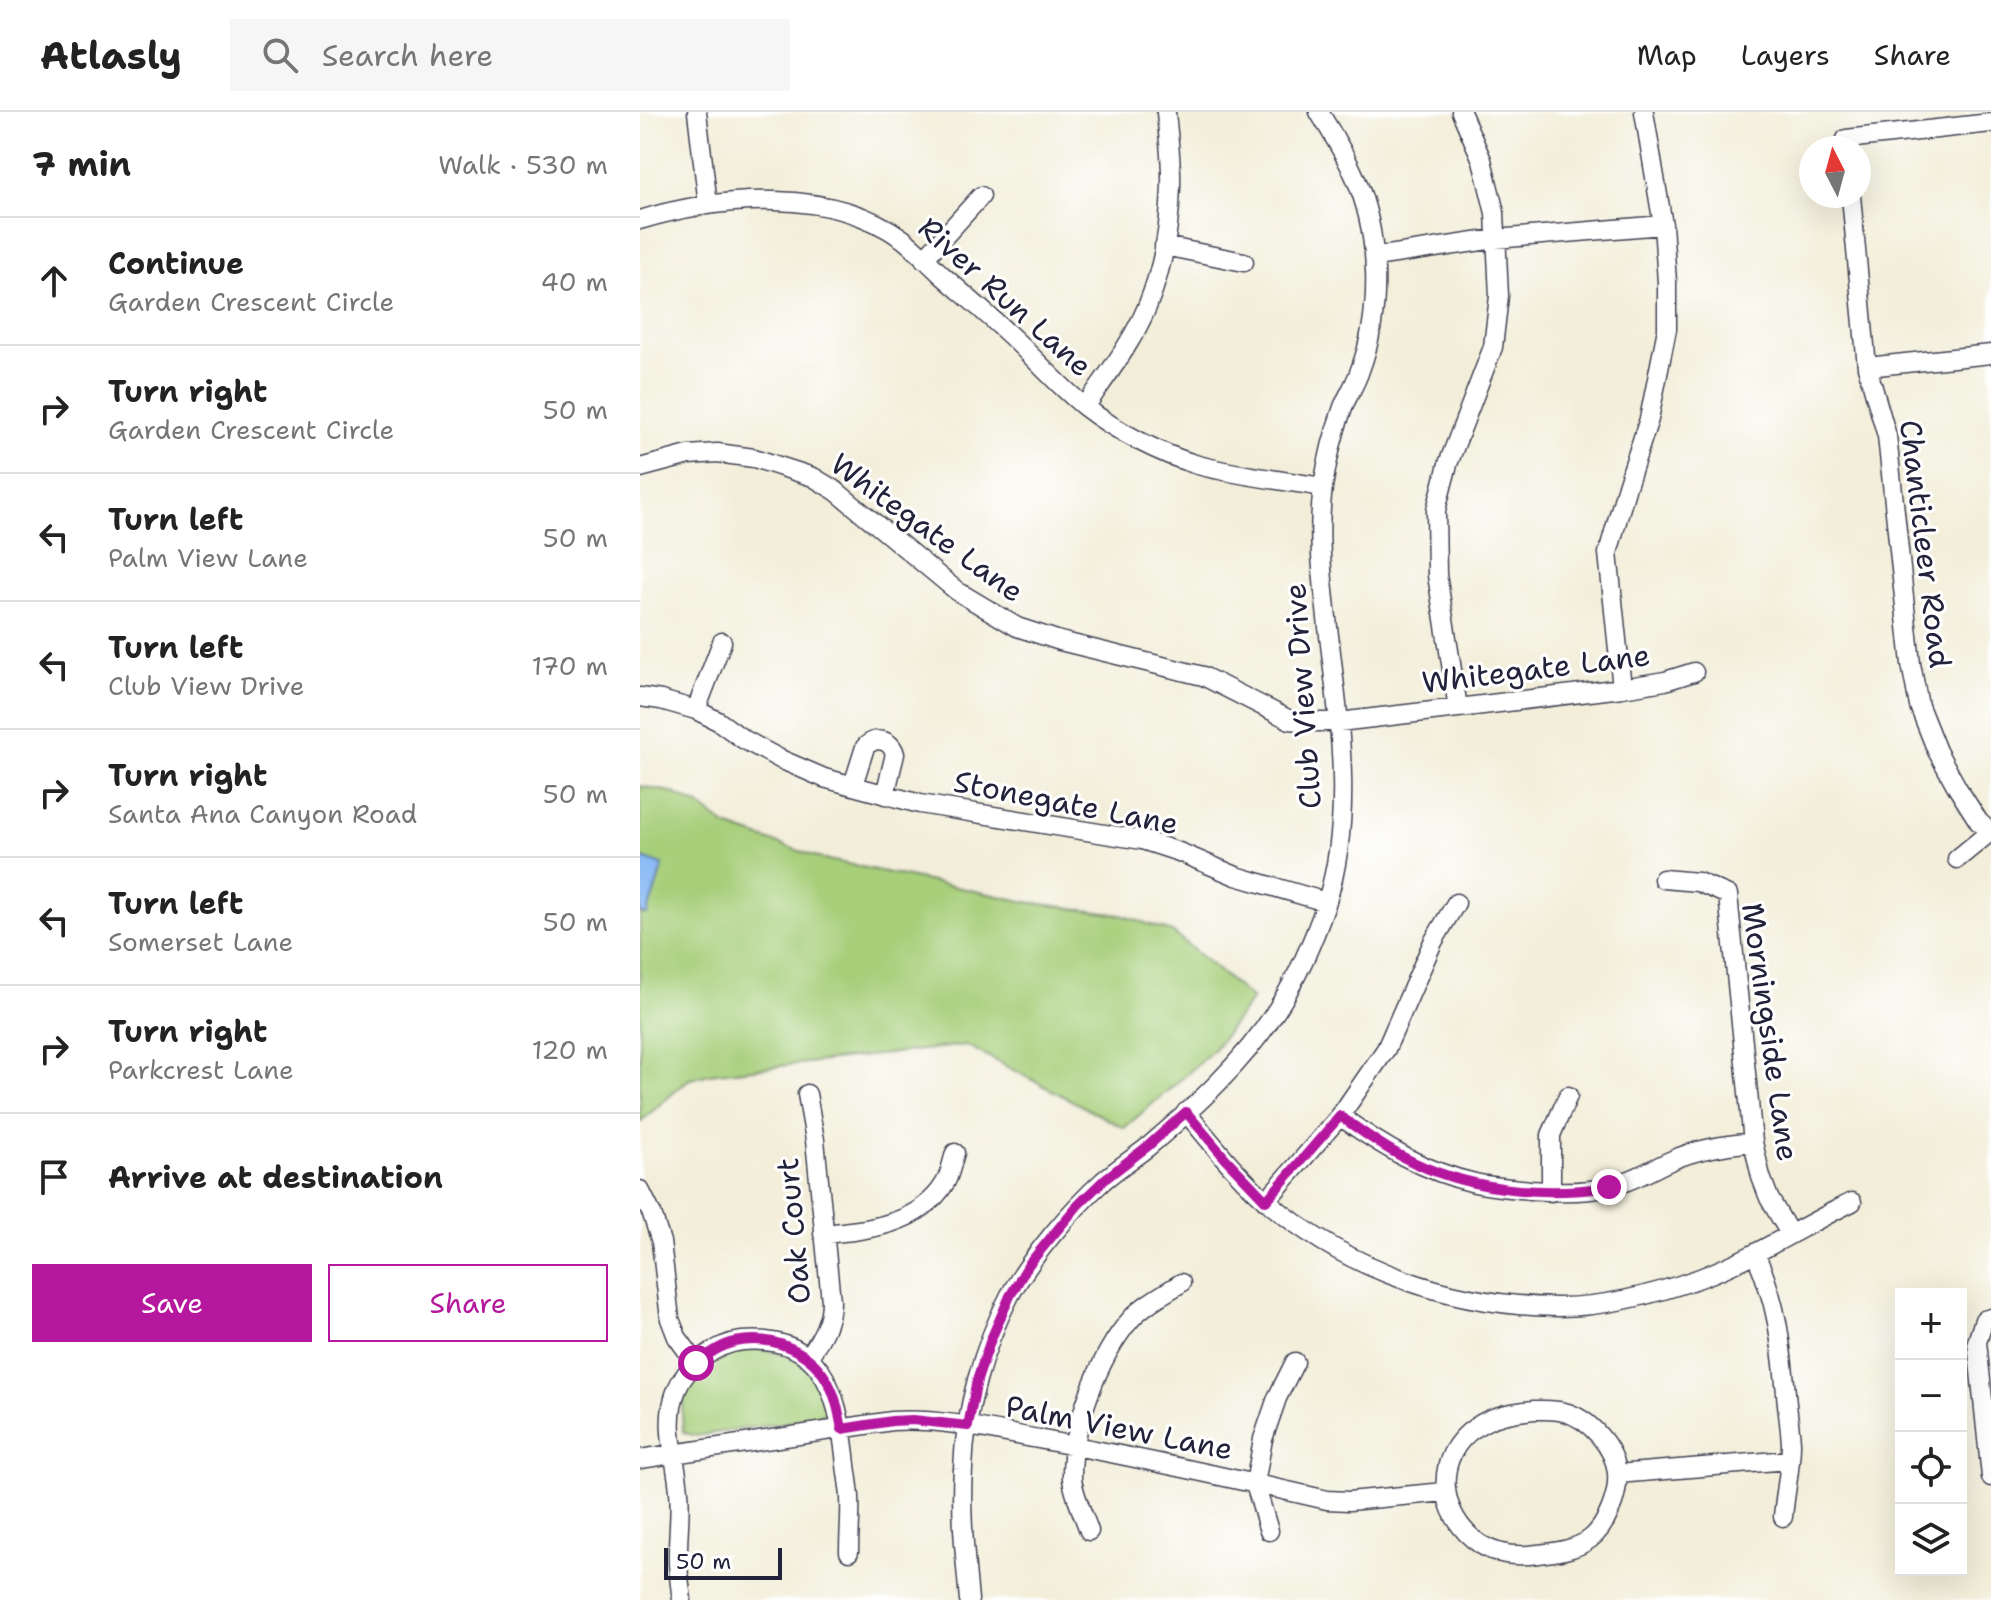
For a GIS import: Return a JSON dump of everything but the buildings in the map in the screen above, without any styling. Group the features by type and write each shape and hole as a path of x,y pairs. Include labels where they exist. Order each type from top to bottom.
{"street":[{"path":"697,112 708,205"},
{"path":"1085,407 1126,348 1146,309 1156,279 1164,246 1171,185 1166,112"},
{"name":"Club View Drive","path":"969,1600 962,1522 963,1465 968,1426 977,1380 1010,1296 1029,1264 1078,1205 1232,1069 1277,1009 1302,962 1326,902 1336,859 1342,790 1339,722 1322,574 1320,530 1323,487 1342,410 1360,370 1370,337 1375,257 1369,221 1356,180 1319,112"},
{"path":"1458,708 1437,575 1436,510 1448,464 1493,347 1499,296 1495,213 1482,160 1461,112"},
{"path":"1622,688 1608,553 1649,419 1667,329 1663,225 1644,112"},
{"path":"1871,140 1991,123"},
{"path":"924,259 981,196"},
{"name":"River Run Lane","path":"640,220 708,205 789,200 826,205 855,214 902,238 1085,407 1126,432 1163,452 1198,465 1323,487"},
{"name":"Chanticleer Road","path":"1852,208 1867,367 1887,436 1911,664 1919,706 1951,777 1979,822 1990,833"},
{"path":"1375,257 1495,239 1663,225"},
{"path":"1164,246 1244,262"},
{"path":"1867,367 1991,354"},
{"name":"Whitegate Lane","path":"640,468 689,455 717,453 754,458 813,477 836,491 957,591 1017,627 1060,641 1203,676 1290,720 1339,722 1458,708 1622,688 1665,681 1694,672"},
{"path":"696,710 722,642"},
{"name":"Stonegate Lane","path":"640,697 696,710 780,759 824,778 933,806 1142,840 1236,876 1326,902"},
{"path":"853,785 865,747 869,742 884,740 894,748 895,754 885,795"},
{"path":"1957,859 1990,833"},
{"name":"Morningside Lane","path":"1663,879 1698,882 1728,895 1753,1142 1769,1198 1790,1234"},
{"path":"1266,1201 1340,1116 1386,1049 1433,942 1456,903"},
{"name":"Oak Court","path":"807,1094 815,1140 831,1301 831,1314 825,1330 809,1357"},
{"path":"1551,1192 1551,1135 1568,1096"},
{"path":"1186,1112 1266,1201 1309,1233 1359,1261 1405,1281 1460,1297 1509,1304 1559,1307 1643,1296 1700,1278 1852,1202"},
{"path":"1340,1116 1401,1156 1424,1167 1477,1184 1551,1192 1609,1187 1690,1154 1753,1142"},
{"path":"823,1234 888,1225 914,1213 946,1182 955,1153"},
{"path":"640,1190 661,1242 670,1319 677,1337 696,1363"},
{"path":"1755,1253 1768,1281 1779,1324 1791,1444 1783,1517"},
{"path":"1089,1531 1072,1480 1076,1446 1095,1377 1131,1319 1181,1283"},
{"path":"1991,1318 1984,1320 1977,1342 1991,1477"},
{"path":"682,1600 678,1554 679,1492 669,1426 671,1409 684,1374 696,1363 733,1342 776,1342 792,1348 809,1357 830,1385 842,1429 850,1497 849,1552"},
{"path":"1269,1531 1255,1484 1263,1439 1272,1411 1295,1362"},
{"path":"1534,1410 1565,1412 1587,1424 1604,1442 1617,1474 1608,1516 1591,1538 1572,1548 1531,1555 1492,1551 1479,1543 1453,1515 1445,1492 1451,1456 1472,1429 1485,1421 1534,1410"},
{"name":"Palm View Lane","path":"640,1459 913,1420 968,1426 1076,1446 1327,1500 1349,1501 1445,1492"},
{"path":"1617,1474 1789,1460"}],"green space":[{"path":"640,786 671,792 699,805 726,826 823,859 1027,902 1121,915 1172,932 1252,999 1214,1049 1124,1128 966,1045 709,1074 688,1080 640,1122"},
{"path":"750,1349 771,1351 800,1362 815,1377 827,1412 808,1419 695,1436 683,1432 682,1413 686,1395 696,1379 717,1359"}],"water":[{"path":"640,857 663,865 647,915 640,913"}],"route":[{"path":"696,1363 733,1342 776,1342 809,1357 821,1371 836,1400 842,1429 913,1420 968,1426 977,1380 991,1339 1010,1296 1029,1264 1078,1205 1186,1112 1266,1201 1340,1116 1401,1156 1477,1184 1551,1192 1609,1187"}]}
